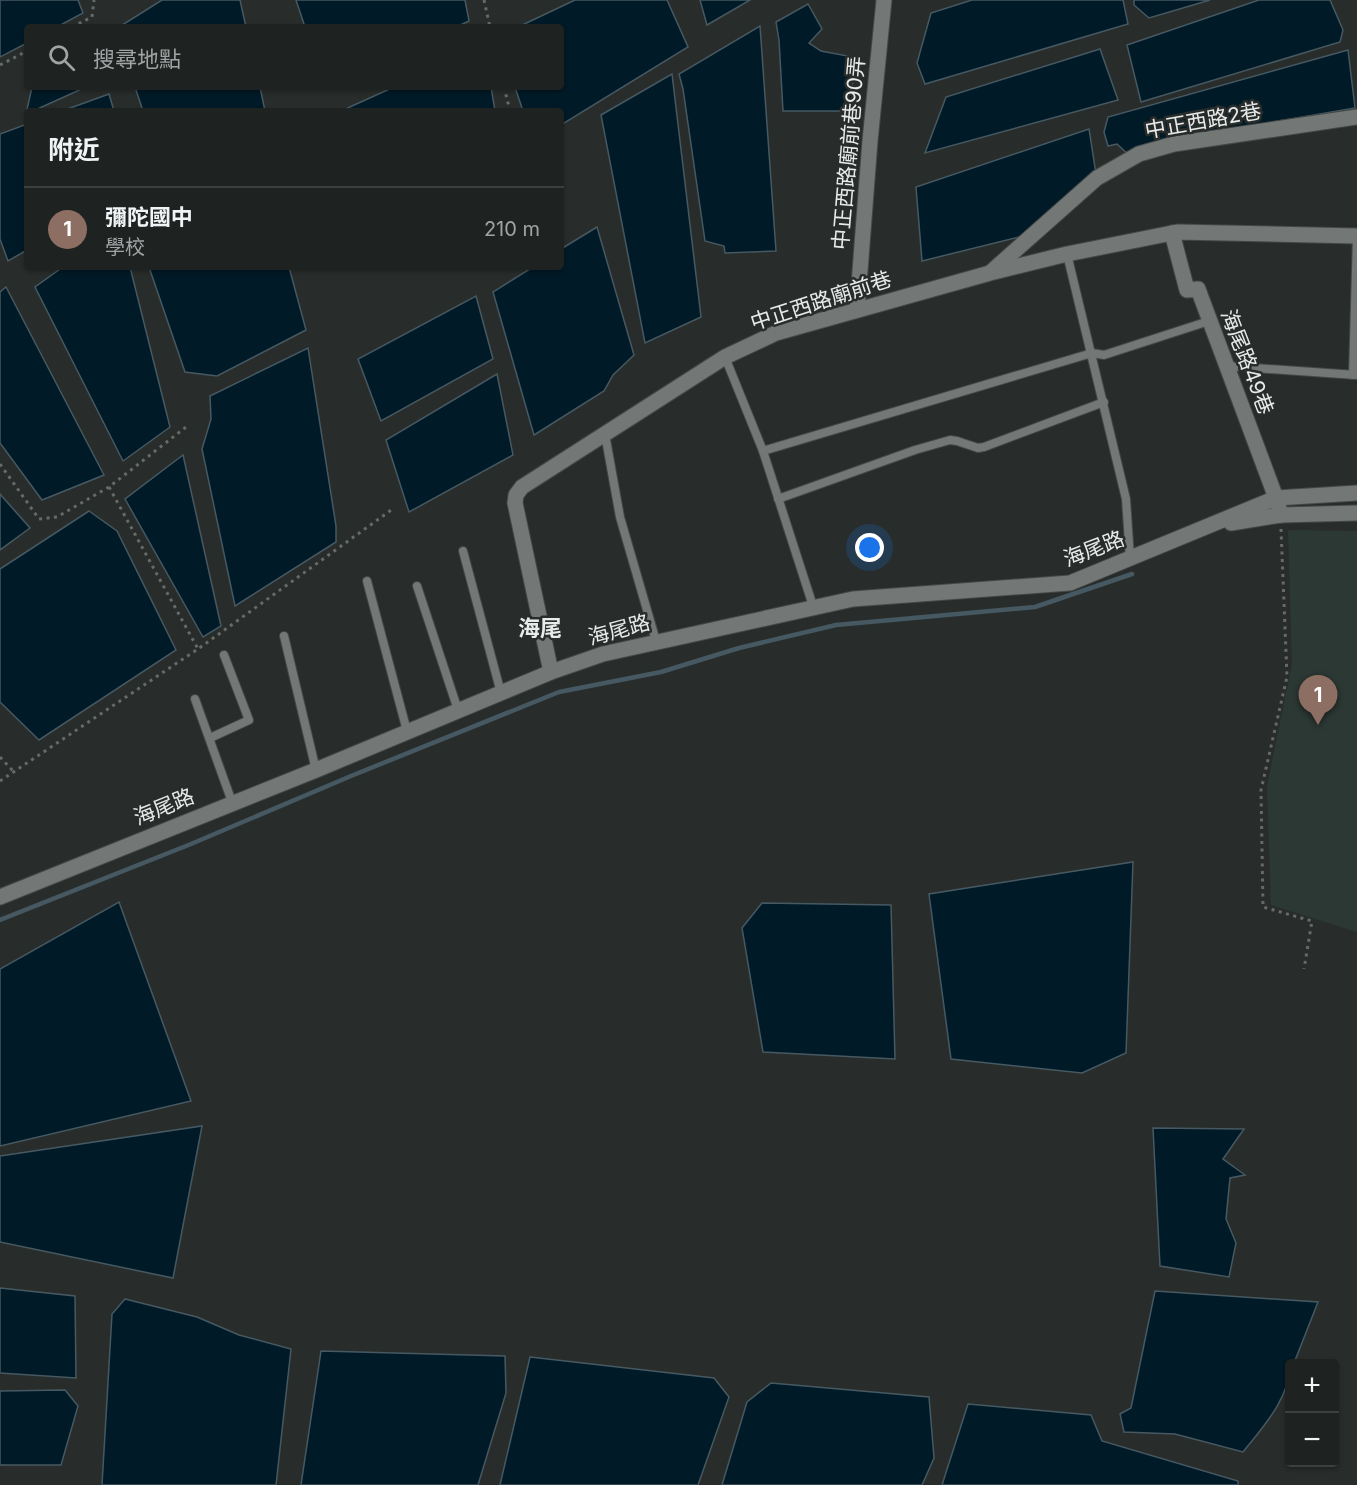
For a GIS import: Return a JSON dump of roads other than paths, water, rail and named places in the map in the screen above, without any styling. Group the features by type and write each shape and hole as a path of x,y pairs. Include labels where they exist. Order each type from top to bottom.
{"street":[{"name":"中正西路廟前巷90弄","path":"857,310 884,0"},
{"name":"中正西路2巷","path":"990,273 1097,178 1139,154 1174,144 1357,117"},
{"name":"中正西路廟前巷","path":"550,672 514,503 516,495 522,487 725,357 776,333 990,273 1067,254 1172,233 1357,236"},
{"name":"海尾路49巷","path":"1172,233 1187,290 1198,289 1281,515"},
{"name":"海尾路","path":"0,897 316,770 550,672 603,654 853,599 1070,583 1276,498 1357,493"},
{"name":"海尾路","path":"1207,527 1281,515 1357,513"}],"lane":[{"path":"1227,366 1355,375 1357,236"},
{"path":"1067,254 1126,499 1130,558"},
{"path":"763,451 1092,353 1104,355 1209,321"},
{"path":"725,357 763,451 813,606"},
{"path":"778,499 915,450 950,440 978,448 984,447 1104,402"},
{"path":"605,434 620,517 656,641"},
{"path":"463,551 501,693"},
{"path":"367,581 407,731"},
{"path":"417,586 458,710"},
{"path":"284,636 316,770"},
{"path":"210,738 249,720 224,655"},
{"path":"195,699 232,802"}],"water":[{"path":"0,0 78,0 83,13 63,24 24,24 24,45 0,57"},
{"path":"162,0 240,0 245,24 124,24"},
{"path":"296,0 465,0 469,21 462,24 304,24"},
{"path":"575,0 667,0 688,47 564,123 564,108 522,108 516,90 564,90 564,24 524,24"},
{"path":"700,0 750,0 707,25"},
{"path":"972,0 1123,0 1128,24 925,84 917,63 931,13"},
{"path":"1134,0 1210,0 1149,18 1134,5"},
{"path":"1259,0 1330,0 1343,30 1340,42 1141,102 1127,45"},
{"path":"808,4 822,29 809,43 821,51 853,57 852,111 783,111 776,22"},
{"path":"760,26 776,251 725,253 724,246 705,241 679,74"},
{"path":"1100,49 1118,100 925,153 946,97"},
{"path":"1348,50 1355,108 1192,136 1130,156 1117,144 1108,146 1104,132 1108,117"},
{"path":"672,74 701,317 645,343 601,115"},
{"path":"31,90 79,90 40,108 27,108"},
{"path":"136,90 261,90 264,108 142,108"},
{"path":"387,90 492,90 494,108 348,108"},
{"path":"109,94 113,108 70,108"},
{"path":"24,125 24,252 8,261 0,239 0,134"},
{"path":"1089,129 1096,174 1035,233 922,261 916,187"},
{"path":"597,227 634,355 613,375 604,391 534,435 493,292 528,270 564,270 564,247"},
{"path":"59,270 131,270 170,427 123,461 35,287"},
{"path":"150,270 290,270 306,330 217,376 185,372"},
{"path":"6,287 104,475 42,500 0,443 0,292"},
{"path":"476,296 493,359 381,421 358,359"},
{"path":"308,348 336,526 336,542 235,606 202,449 211,419 210,396"},
{"path":"497,374 513,455 409,512 386,440"},
{"path":"183,455 221,626 203,637 125,499"},
{"path":"0,494 30,528 0,550"},
{"path":"89,511 117,531 176,650 39,740 0,702 0,569"},
{"path":"1133,862 1126,1053 1082,1073 951,1059 929,894"},
{"path":"119,902 191,1101 0,1146 0,969"},
{"path":"762,903 891,905 895,1059 763,1052 742,928"},
{"path":"202,1126 173,1278 0,1242 0,1156"},
{"path":"1153,1128 1244,1129 1223,1159 1245,1175 1230,1178 1226,1219 1236,1243 1229,1277 1160,1266"},
{"path":"0,1288 75,1296 76,1378 0,1373"},
{"path":"1155,1291 1318,1302 1296,1359 1285,1359 1285,1389 1280,1400 1267,1422 1243,1452 1175,1434 1124,1432 1120,1414 1131,1408"},
{"path":"125,1299 197,1317 239,1335 291,1349 276,1485 102,1485 112,1314"},
{"path":"321,1351 505,1356 506,1393 478,1485 301,1485"},
{"path":"530,1357 714,1378 729,1397 698,1485 500,1485"},
{"path":"771,1383 929,1397 934,1458 922,1485 722,1485 747,1402"},
{"path":"65,1390 78,1406 61,1465 0,1465 0,1391"},
{"path":"968,1404 1091,1415 1102,1441 1238,1481 1238,1485 942,1485"}],"waterway":[{"path":"0,920 559,692 661,672 739,648 836,625 1035,607 1132,574"}],"place":[{"name":"彌陀國中","path":"1318,725"}],"district":[{"name":"海尾","path":"540,628"}]}
